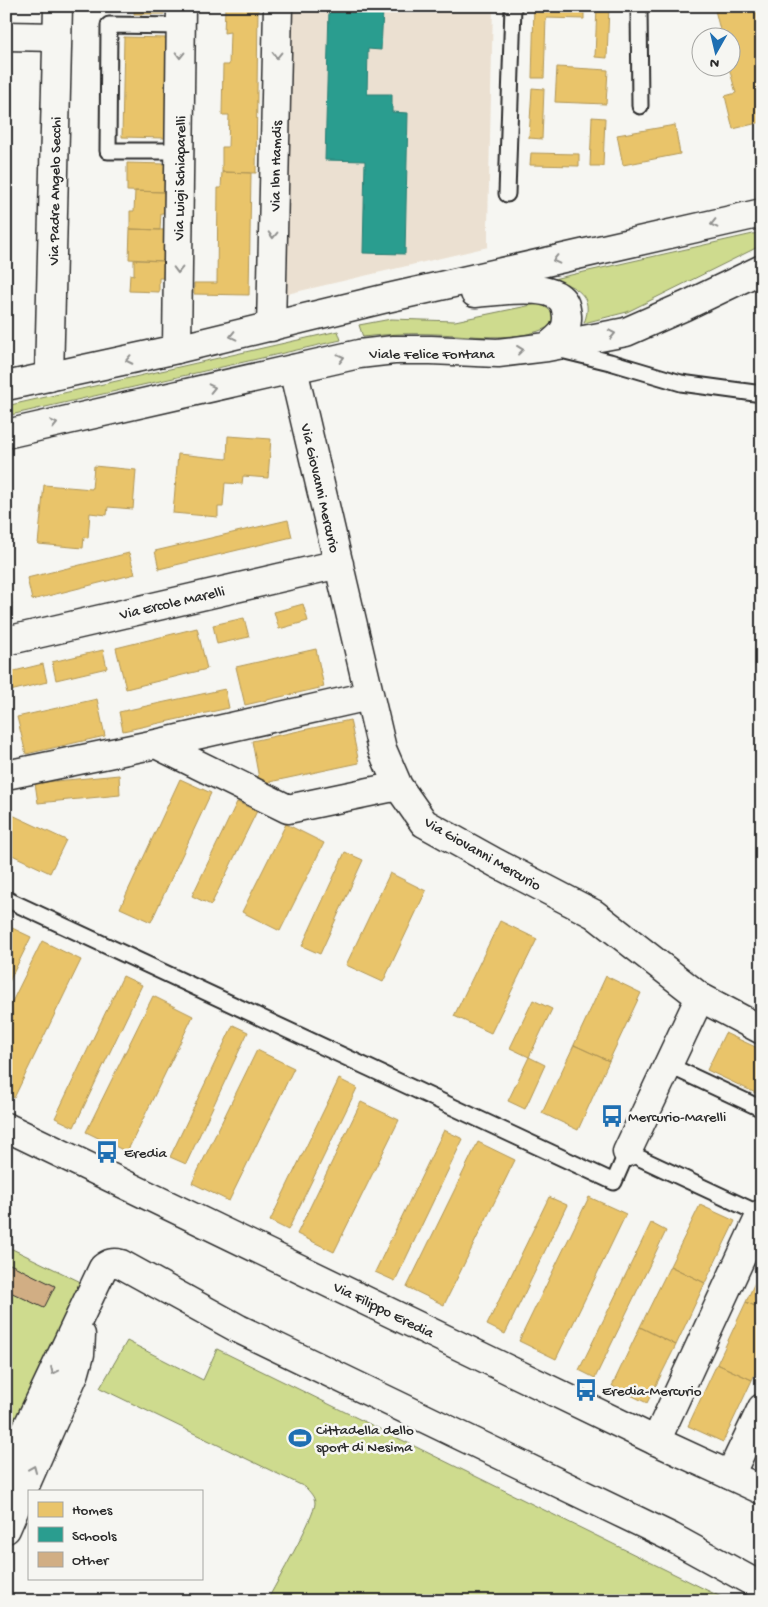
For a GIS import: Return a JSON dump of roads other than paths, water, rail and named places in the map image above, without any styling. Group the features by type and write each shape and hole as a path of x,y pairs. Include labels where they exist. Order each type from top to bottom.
{"street":[{"name":"Via Padre Angelo Secchi","path":"49,377 58,6"},
{"name":"Via Ibn Hamdis","path":"271,327 278,6"},
{"name":"Via Luigi Schiaparelli","path":"177,349 181,16"},
{"path":"6,36 57,37"},
{"path":"6,386 177,349 383,299 762,213"},
{"name":"Viale Felice Fontana","path":"6,434 359,354 394,350 498,353 547,347 626,332 762,269"},
{"path":"383,299 518,288 543,291 559,297 566,306 568,324 560,337 547,347"},
{"name":"Via Giovanni Mercurio","path":"293,370 382,749 398,786 424,823 594,914 700,997 762,1030"},
{"name":"Via Ercole Marelli","path":"6,641 338,564"},
{"path":"6,775 156,744 369,696"},
{"path":"156,744 288,809 398,786"},
{"path":"627,1152 700,997"},
{"name":"Via Filippo Eredia","path":"6,1127 656,1441 762,1490"},
{"path":"656,1441 761,1214"},
{"path":"6,1472 103,1268 114,1262 121,1264 239,1329 672,1537 762,1587"},
{"path":"6,1529 75,1372 80,1354 82,1312"},
{"path":"730,1475 762,1408"}],"lane":[{"path":"507,194 513,6"},
{"path":"639,6 640,106"},
{"path":"179,151 108,151 109,25 181,16"},
{"path":"547,347 610,362 681,383 762,394"},
{"path":"6,900 614,1182 627,1152 761,1214"},
{"path":"668,1065 762,1109"}],"place":[{"name":"Mercurio-Marelli","path":"612,1116"},
{"name":"Eredia","path":"107,1152"},
{"name":"Eredia-Mercurio","path":"586,1390"},
{"name":"Cittadella dello sport di Nesima","path":"300,1438"}]}
